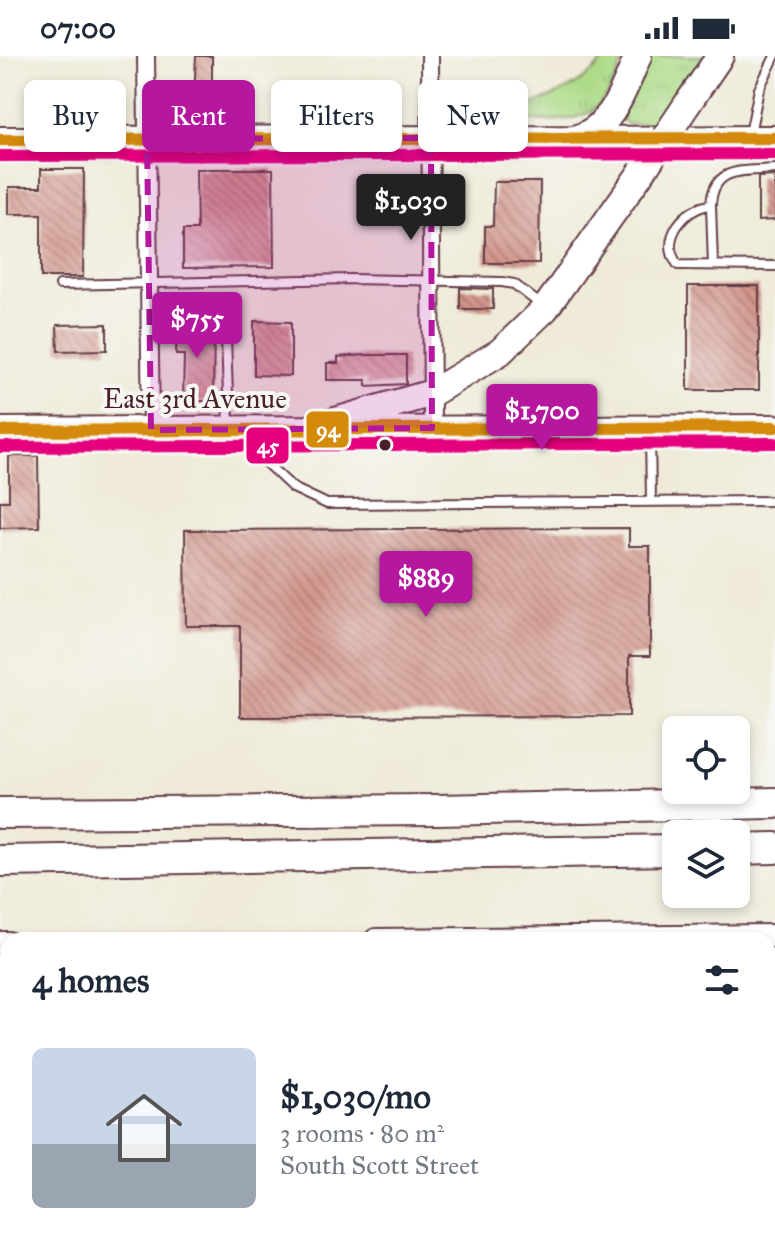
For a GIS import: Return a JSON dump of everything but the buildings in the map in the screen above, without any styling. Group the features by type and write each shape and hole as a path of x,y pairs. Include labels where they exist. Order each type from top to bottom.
{"highway":[{"path":"438,810 775,788"},
{"path":"0,813 438,810 775,803"},
{"path":"750,849 775,848"},
{"path":"0,861 662,850"},
{"path":"446,856 662,861"},
{"path":"750,862 775,863"}],"main road":[{"path":"574,139 594,131 611,113 638,56"},
{"path":"308,429 432,393 500,352 545,309 720,56"},
{"path":"255,139 418,138"},
{"path":"528,139 775,138"},
{"path":"0,140 142,139"},
{"name":"East 3rd Avenue","path":"0,431 775,427"}],"street":[{"path":"146,56 146,80"},
{"path":"430,56 430,80"},
{"path":"147,152 151,430"},
{"path":"431,152 432,428"}],"lane":[{"path":"749,138 759,89 775,56"},
{"path":"713,265 711,205 712,190 717,181 727,174 775,169"},
{"path":"711,205 697,206 678,221 674,259 678,265 775,266"},
{"path":"60,285 510,283 545,309"},
{"path":"149,310 225,308 230,430 293,488 327,504 775,501"},
{"path":"650,427 651,502"}],"highlighted area":[{"path":"431,138 432,428 151,430 147,139"}],"green space":[{"path":"606,56 625,56 607,95 598,106 575,118 528,120 528,106 568,89 596,69"},
{"path":"647,56 704,56 657,123 628,124 622,120 622,113"}],"transit line":[{"name":"94","path":"0,140 775,138"},
{"name":"45","path":"0,156 775,154"},
{"name":"94","path":"0,431 775,427"},
{"name":"45","path":"0,447 775,443"}]}
